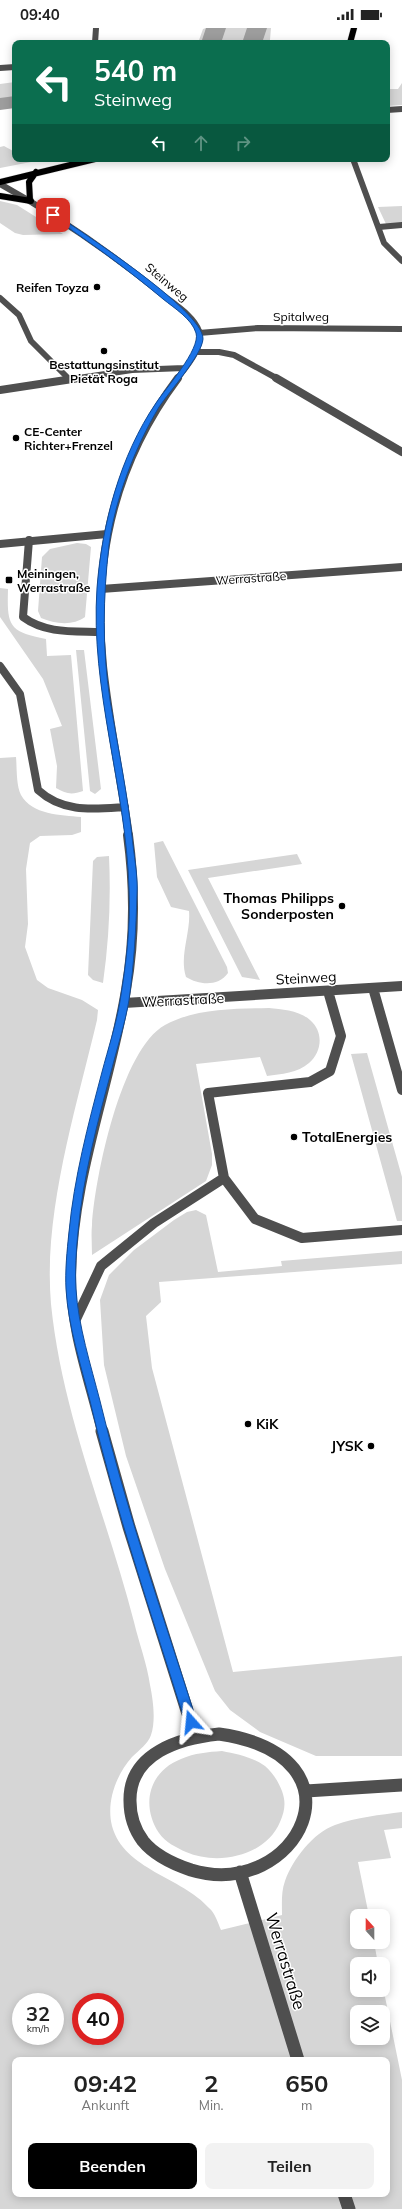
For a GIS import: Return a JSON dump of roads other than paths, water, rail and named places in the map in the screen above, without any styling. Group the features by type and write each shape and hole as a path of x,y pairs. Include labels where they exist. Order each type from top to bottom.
{"main road":[{"path":"351,40 354,28"},
{"path":"0,183 37,172 82,162"},
{"path":"0,196 30,201 28,182 29,178 37,172"}],"street":[{"path":"95,40 96,28"},
{"path":"0,68 12,66"},
{"path":"390,110 402,109"},
{"path":"354,162 379,227 380,239 383,244 402,261"},
{"name":"Steinweg","path":"0,183 87,236 119,259 191,320 199,333"},
{"path":"379,227 402,225"},
{"path":"0,298 19,315 31,342 69,379"},
{"name":"Spitalweg","path":"199,333 258,328 402,330"},
{"path":"199,333 200,341 195,352 219,352 234,355 318,401 402,452"},
{"name":"Werrastraße","path":"195,352 156,407 136,444 124,474 107,534 101,589 101,632 106,695 125,807 133,888 131,948 124,1003 90,1133 81,1182 73,1232 71,1290 76,1319 111,1472 195,1736"},
{"path":"0,390 143,369 184,368"},
{"path":"0,544 29,540 107,534"},
{"path":"29,540 23,617 33,626 101,632"},
{"name":"Werrastraße","path":"101,589 402,567"},
{"path":"0,666 20,694 38,790 47,800 64,807 125,807"},
{"name":"Steinweg","path":"241,996 402,986"},
{"path":"373,988 402,1090"},
{"path":"328,991 340,1036 330,1071 310,1082 208,1093 224,1178 255,1219 302,1238 402,1230"},
{"name":"Werrastraße","path":"124,1003 241,996"},
{"path":"76,1319 101,1266 154,1224 224,1178"},
{"path":"219,1734 241,1737 264,1745 281,1755 295,1770 306,1791 304,1822 297,1836 275,1858 240,1872 213,1874 187,1870 164,1860 146,1845 134,1828 128,1808 130,1789 139,1772 153,1756 170,1745 195,1736 219,1734"},
{"path":"306,1791 402,1785"},
{"name":"Werrastraße","path":"240,1872 297,2057"},
{"path":"345,2197 349,2209"}],"waterway":[{"path":"212,40 216,28"},
{"path":"253,40 257,28"},
{"path":"0,104 12,102"}],"place":[{"name":"Reifen Toyza","path":"97,287"},
{"name":"Bestattungsinstitut Pietät Roga","path":"104,351"},
{"name":"CE-Center Richter+Frenzel","path":"16,438"},
{"name":"Meiningen, Werrastraße","path":"9,580"},
{"name":"Thomas Philipps Sonderposten","path":"342,906"},
{"name":"TotalEnergies","path":"294,1137"},
{"name":"KiK","path":"248,1424"},
{"name":"JYSK","path":"371,1446"}]}
